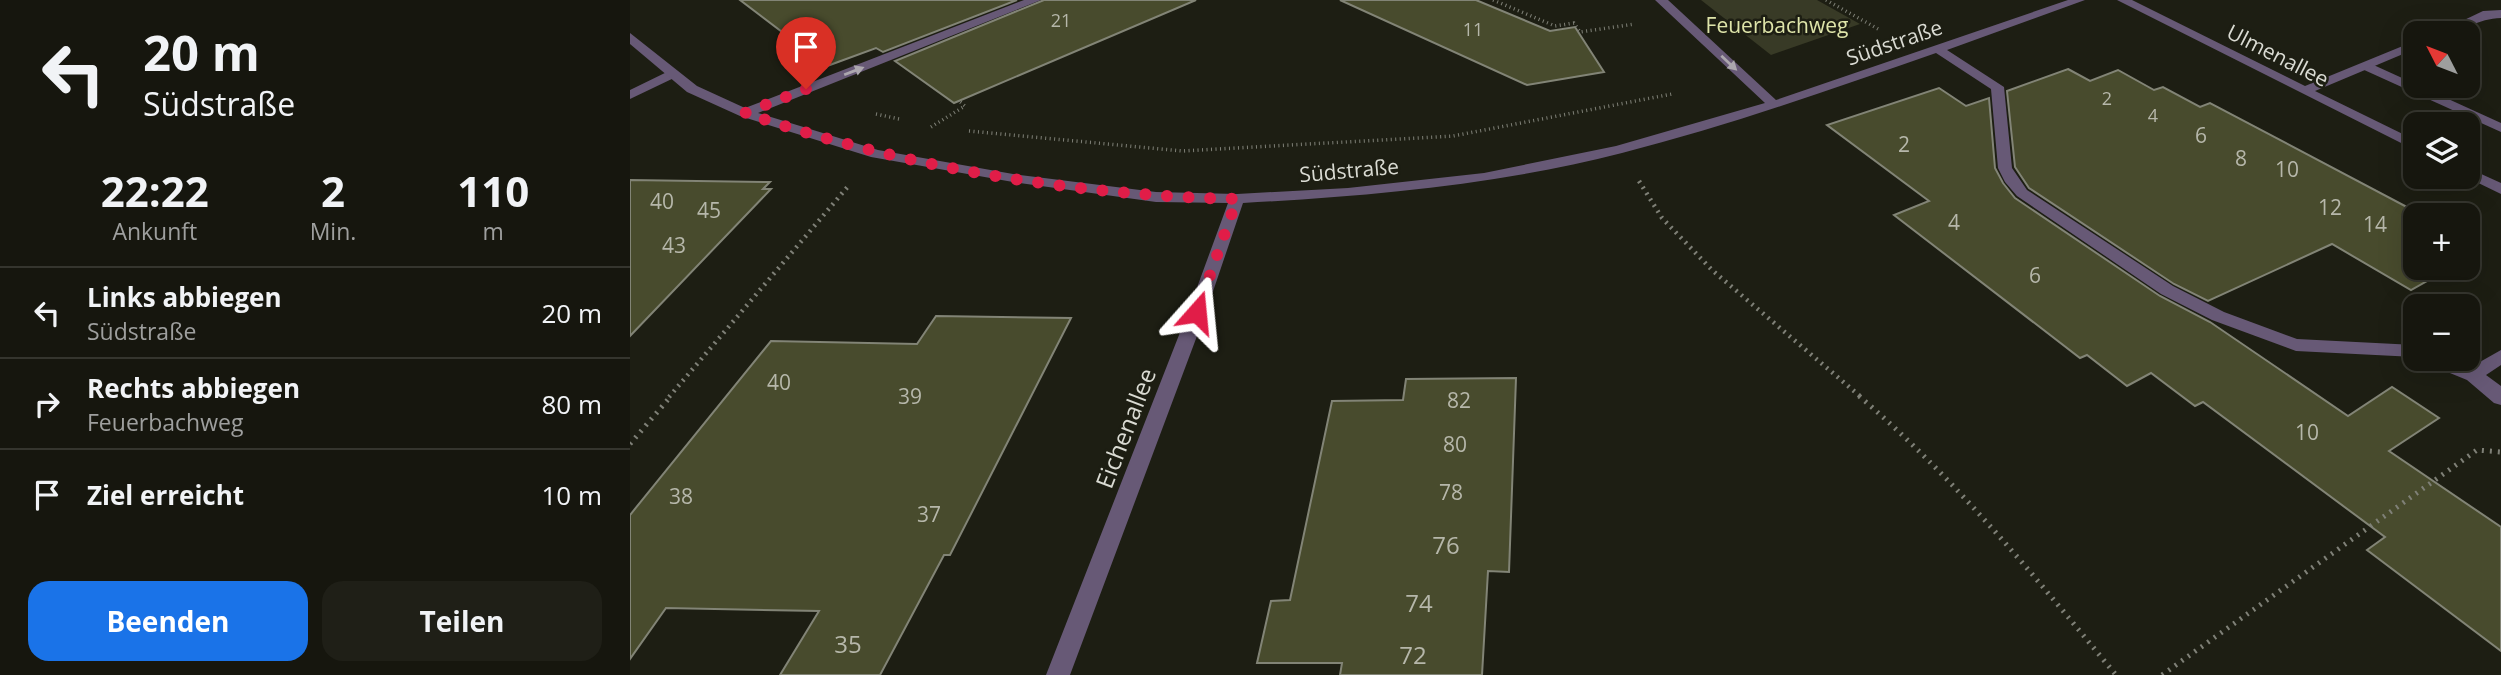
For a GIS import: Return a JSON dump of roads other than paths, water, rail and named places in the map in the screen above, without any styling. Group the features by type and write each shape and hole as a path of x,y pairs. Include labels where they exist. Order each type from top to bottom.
{"street":[{"path":"745,113 1035,0"},
{"path":"1661,0 1774,105"},
{"name":"Südstraße","path":"630,37 692,89 745,113 876,154 1013,178 1156,197 1237,199 1348,193 1484,177 1619,150 1774,105 2079,0"},
{"name":"Ulmenallee","path":"2123,0 2403,140"},
{"path":"2471,21 2487,14 2501,14"},
{"path":"1939,50 1997,87 2005,169 2022,192 2167,290 2218,316 2296,345 2403,350"},
{"path":"2304,91 2403,50"},
{"path":"2354,54 2501,128"},
{"path":"630,96 671,74"},
{"path":"2480,179 2501,189"},
{"name":"Eichenallee","path":"1058,675 1197,312 1237,199"},
{"path":"2473,375 2501,356"},
{"path":"2463,371 2492,388 2501,398"}],"park label":[{"name":"Feuerbachweg","path":"1777,25"}]}
